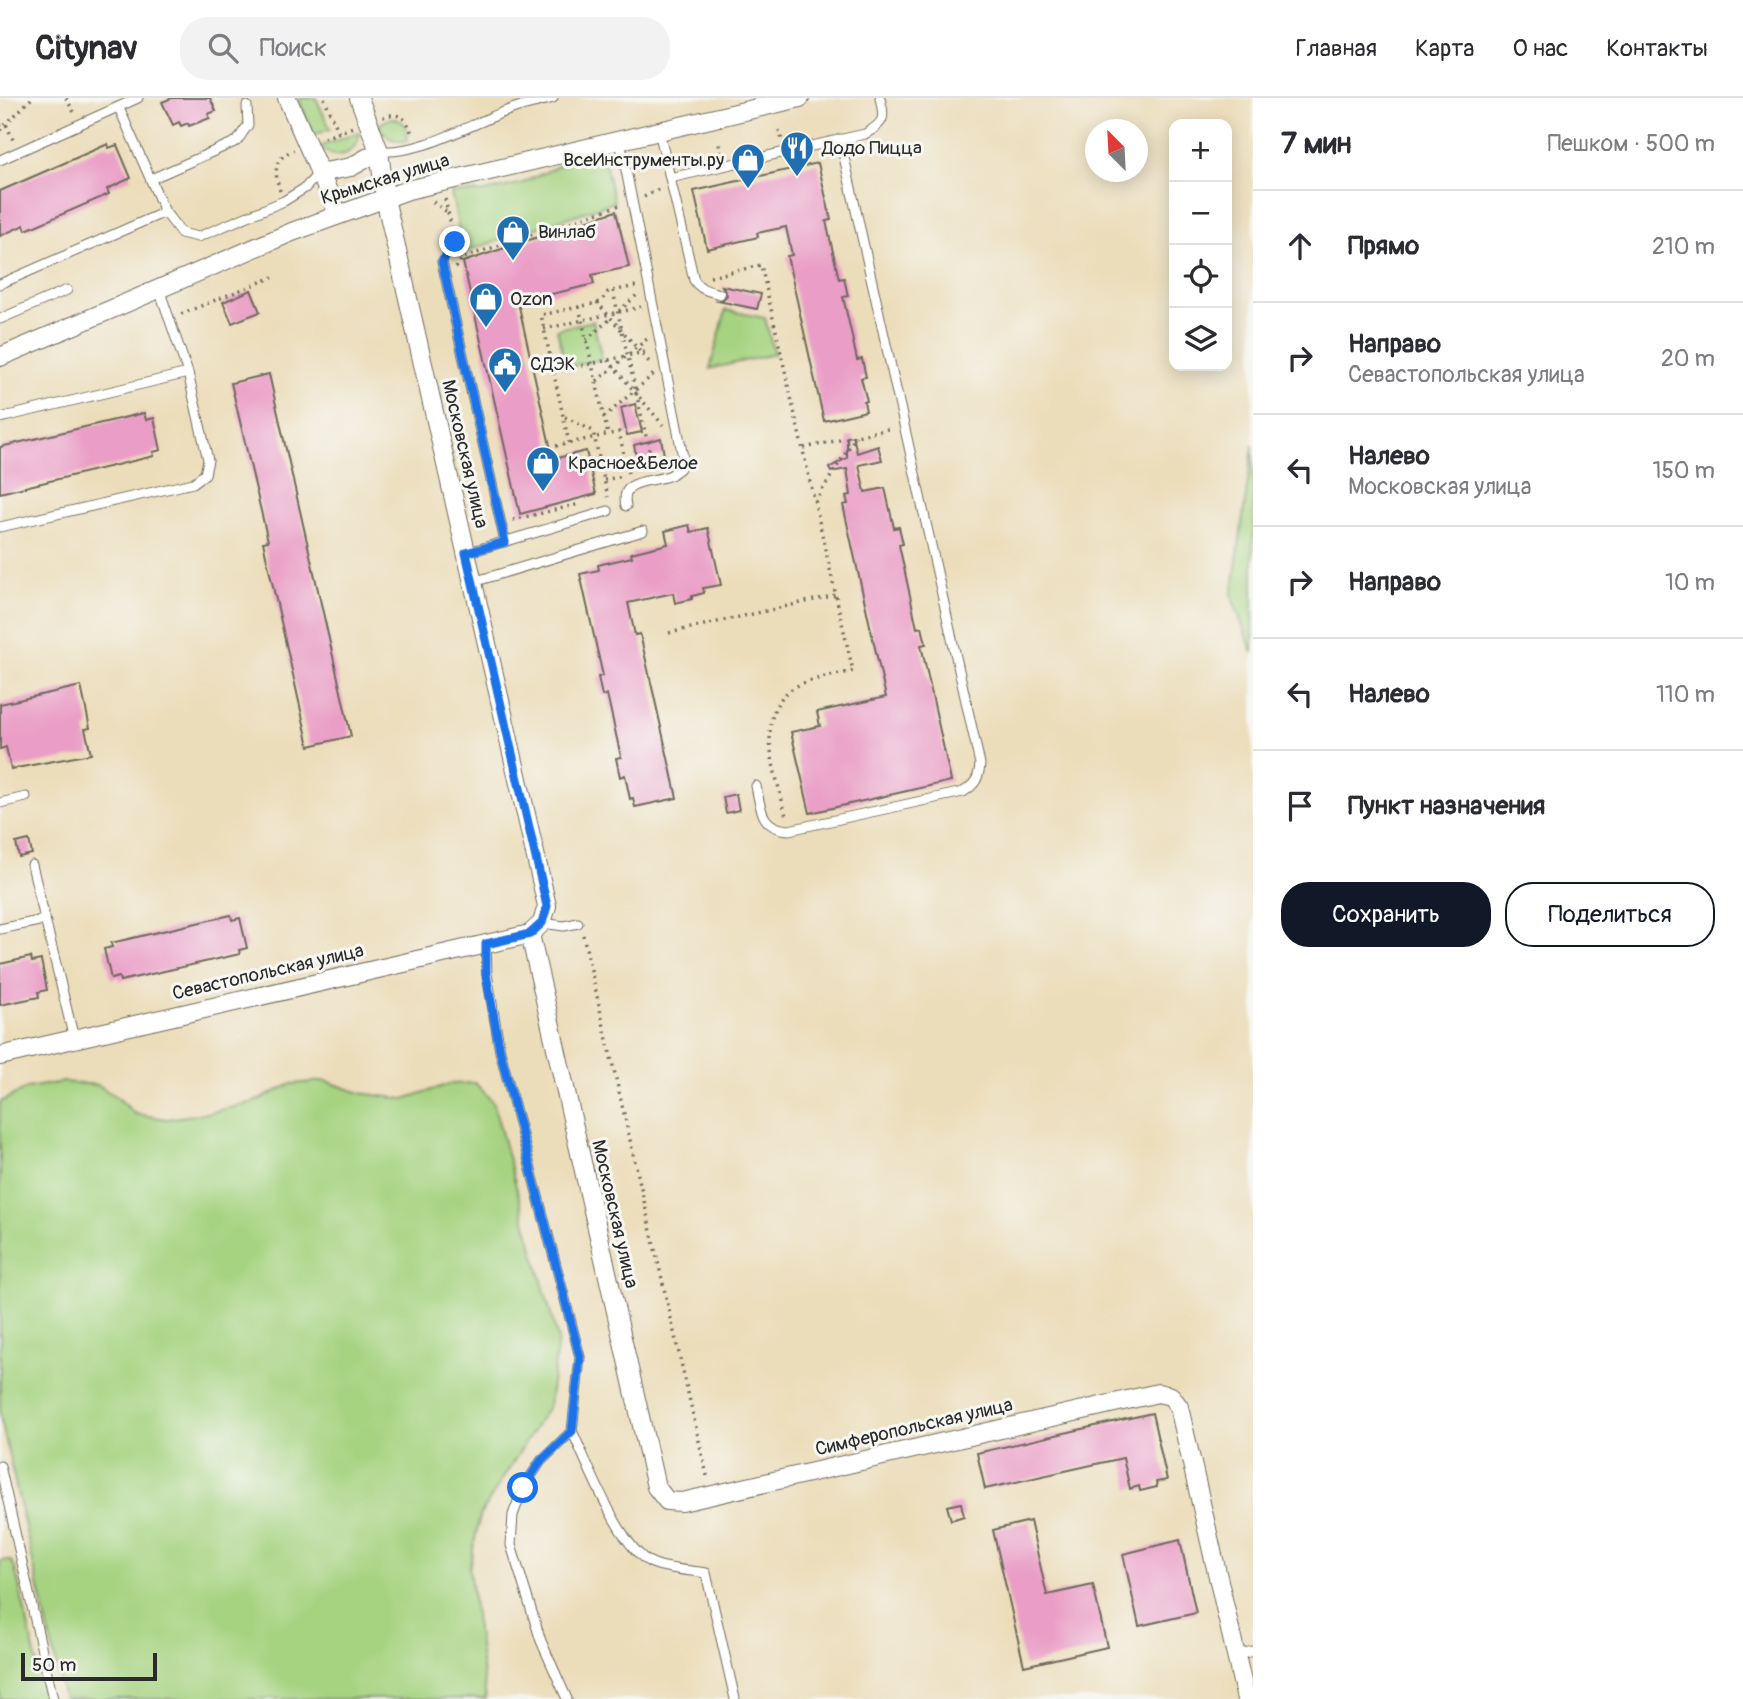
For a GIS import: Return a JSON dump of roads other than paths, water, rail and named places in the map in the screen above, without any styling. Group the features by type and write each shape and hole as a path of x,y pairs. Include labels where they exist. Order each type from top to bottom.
{"street":[{"path":"287,98 338,214"},
{"path":"319,173 351,167 379,151 359,98"},
{"name":"Крымская улица","path":"0,357 338,214 424,185 800,98"},
{"name":"Московская улица","path":"379,151 384,198 547,906 536,929 656,1487 667,1501"},
{"name":"Севастопольская улица","path":"0,1056 486,944 536,929"},
{"name":"Симферопольская улица","path":"667,1501 682,1503 1158,1393 1171,1396 1179,1407 1245,1653"},
{"path":"1245,1653 1246,1699"}],"lane":[{"path":"0,160 138,98"},
{"path":"379,151 396,152 414,148 513,103 553,98"},
{"path":"670,178 865,134 879,126 884,117 880,98"},
{"path":"150,179 237,141 248,125 247,106"},
{"path":"119,108 165,212 181,233 198,237 284,201 305,188 319,173"},
{"path":"659,131 694,280 697,286 706,291 720,294"},
{"path":"756,786 762,813 768,823 778,830 789,830 963,792 973,786 979,776 980,764 840,139"},
{"path":"620,140 683,457 680,468 671,475 635,483 627,489 624,499 626,506"},
{"path":"0,284 165,212"},
{"path":"442,262 505,542"},
{"path":"0,527 193,483 205,474 208,460 188,373 159,289"},
{"path":"0,319 67,290"},
{"path":"0,418 188,373"},
{"path":"466,553 608,511"},
{"path":"473,582 643,531"},
{"path":"0,803 26,797"},
{"path":"32,865 74,1039"},
{"path":"0,929 44,920"},
{"path":"536,929 578,923"},
{"path":"486,944 486,974 500,1051 580,1357 572,1431 617,1524 635,1552 652,1563 706,1573 735,1699"},
{"path":"567,1699 541,1641 511,1545 513,1515 523,1488 541,1461 572,1431"},
{"path":"0,1466 53,1699"}],"place":[{"name":"Додо Пицца","path":"797,178"},
{"name":"ВсеИнструменты.ру","path":"748,190"},
{"name":"Винлаб","path":"513,262"},
{"name":"Ozon","path":"486,329"},
{"name":"СДЭК","path":"505,394"},
{"name":"Красное&Белое","path":"543,493"}]}
